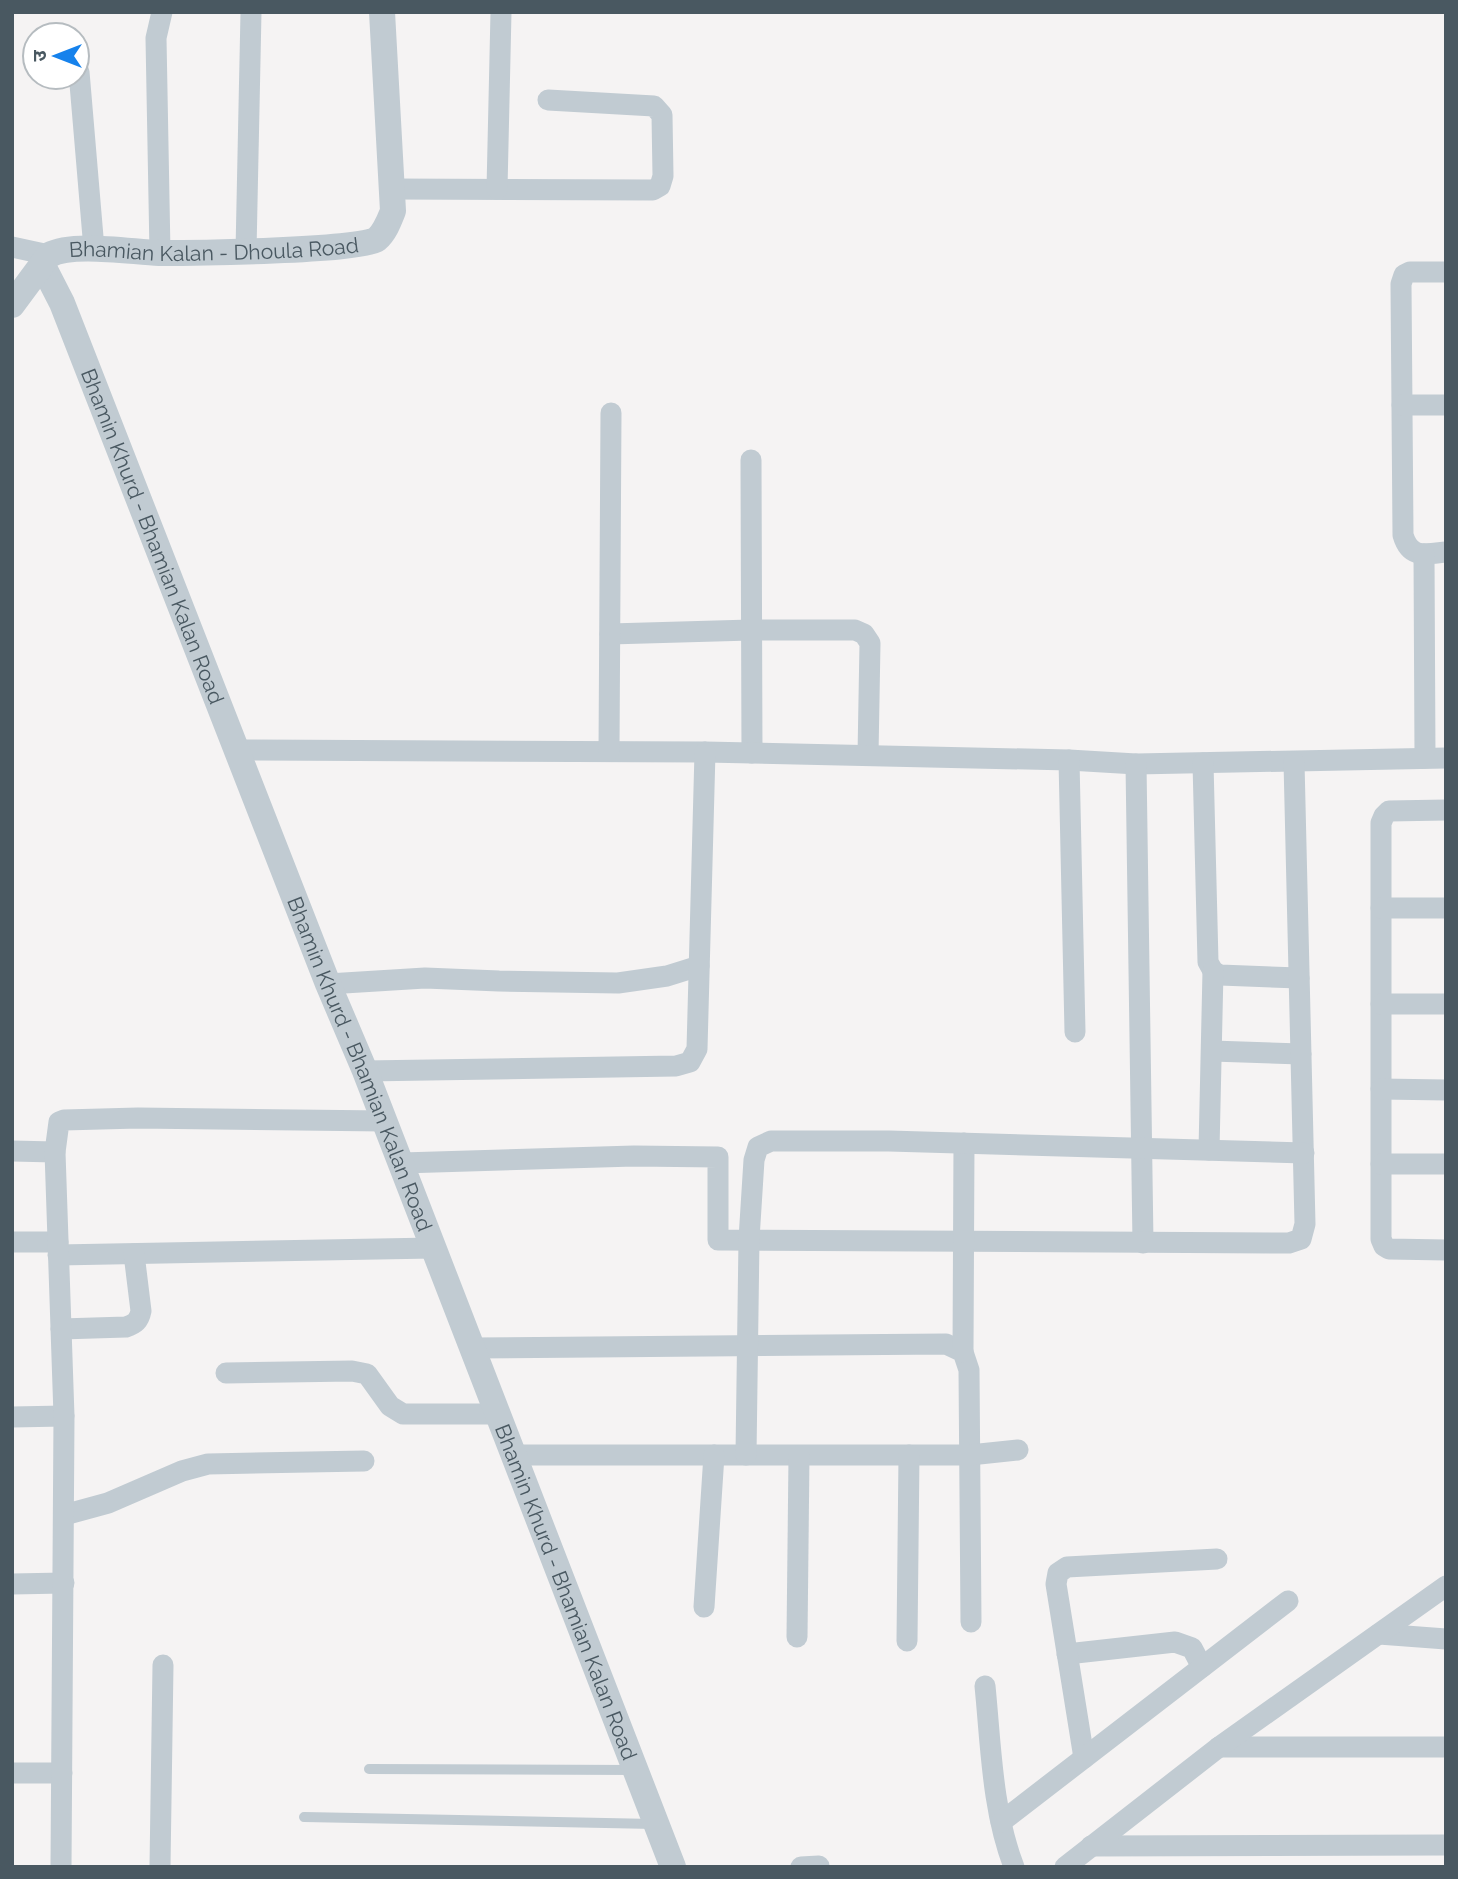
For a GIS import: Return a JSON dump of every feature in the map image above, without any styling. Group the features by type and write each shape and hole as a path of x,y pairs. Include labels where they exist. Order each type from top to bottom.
{"street":[{"path":"160,253 156,38 162,12"},
{"path":"246,251 251,12"},
{"name":"Bhamian Kalan - Dhoula Road","path":"12,305 45,260 56,251 246,251 355,245 375,240 386,228 393,211 382,12"},
{"path":"496,189 501,12"},
{"path":"81,91 94,249"},
{"path":"391,189 653,190 660,186 663,176 660,110 654,106 548,100"},
{"path":"13,241 45,260"},
{"name":"Bhamin Khurd - Bhamian Kalan Road","path":"45,260 328,984 402,1163 673,1867"},
{"path":"1446,272 1410,272 1404,275 1401,284 1403,535 1406,546 1414,552 1446,552"},
{"path":"1402,405 1446,405"},
{"path":"609,751 611,413"},
{"path":"751,460 752,753"},
{"path":"237,750 705,752 1069,760 1136,764 1436,758 1424,554"},
{"path":"610,635 751,630 855,630 864,635 870,643 868,755"},
{"path":"365,1071 676,1066 690,1062 697,1049 705,752"},
{"path":"1069,760 1075,1031"},
{"path":"402,1163 634,1156 718,1157 718,1240 1289,1243 1301,1239 1305,1224 1304,1153 1294,762"},
{"path":"1203,763 1208,962 1213,971 1209,1150"},
{"path":"1136,764 1143,1243"},
{"path":"1446,810 1389,811 1381,823 1381,1239 1384,1246 1398,1250 1446,1250"},
{"path":"1381,908 1446,908"},
{"path":"328,984 425,978 618,983 667,976 698,967"},
{"path":"1213,971 1220,975 1299,978"},
{"path":"1381,1004 1446,1004"},
{"path":"1212,1051 1301,1054"},
{"path":"1381,1089 1446,1090"},
{"path":"61,1867 64,1416 56,1126 64,1120 138,1118 384,1121"},
{"path":"746,1455 749,1239 754,1160 758,1147 771,1141 964,1143 1304,1153"},
{"path":"964,1143 962,1353 969,1370 971,1622"},
{"path":"12,1151 55,1152"},
{"path":"1381,1164 1446,1164"},
{"path":"12,1242 58,1249 134,1254 433,1248"},
{"path":"61,1329 126,1327 135,1324 141,1311 134,1254"},
{"path":"472,1349 946,1344 962,1353"},
{"path":"226,1373 352,1371 368,1374 390,1406 403,1413 497,1414"},
{"path":"12,1417 64,1416"},
{"path":"513,1455 970,1455 1018,1450"},
{"path":"704,1607 715,1455"},
{"path":"906,1641 909,1455"},
{"path":"797,1637 799,1456"},
{"path":"64,1515 108,1503 182,1471 208,1464 364,1461"},
{"path":"1084,1758 1056,1584 1058,1573 1067,1567 1217,1559"},
{"path":"12,1584 64,1583"},
{"path":"1065,1867 1087,1854 1219,1747 1446,1586"},
{"path":"1001,1822 1288,1601"},
{"path":"1379,1634 1446,1639"},
{"path":"1067,1654 1175,1642 1192,1648 1202,1667"},
{"path":"160,1867 163,1665"},
{"path":"985,1686 1001,1822 1014,1867"},
{"path":"1219,1747 1446,1747"},
{"path":"12,1773 62,1773"},
{"path":"1087,1854 1446,1845"}],"lane":[{"path":"369,1769 636,1770"},
{"path":"304,1816 656,1824"}]}
